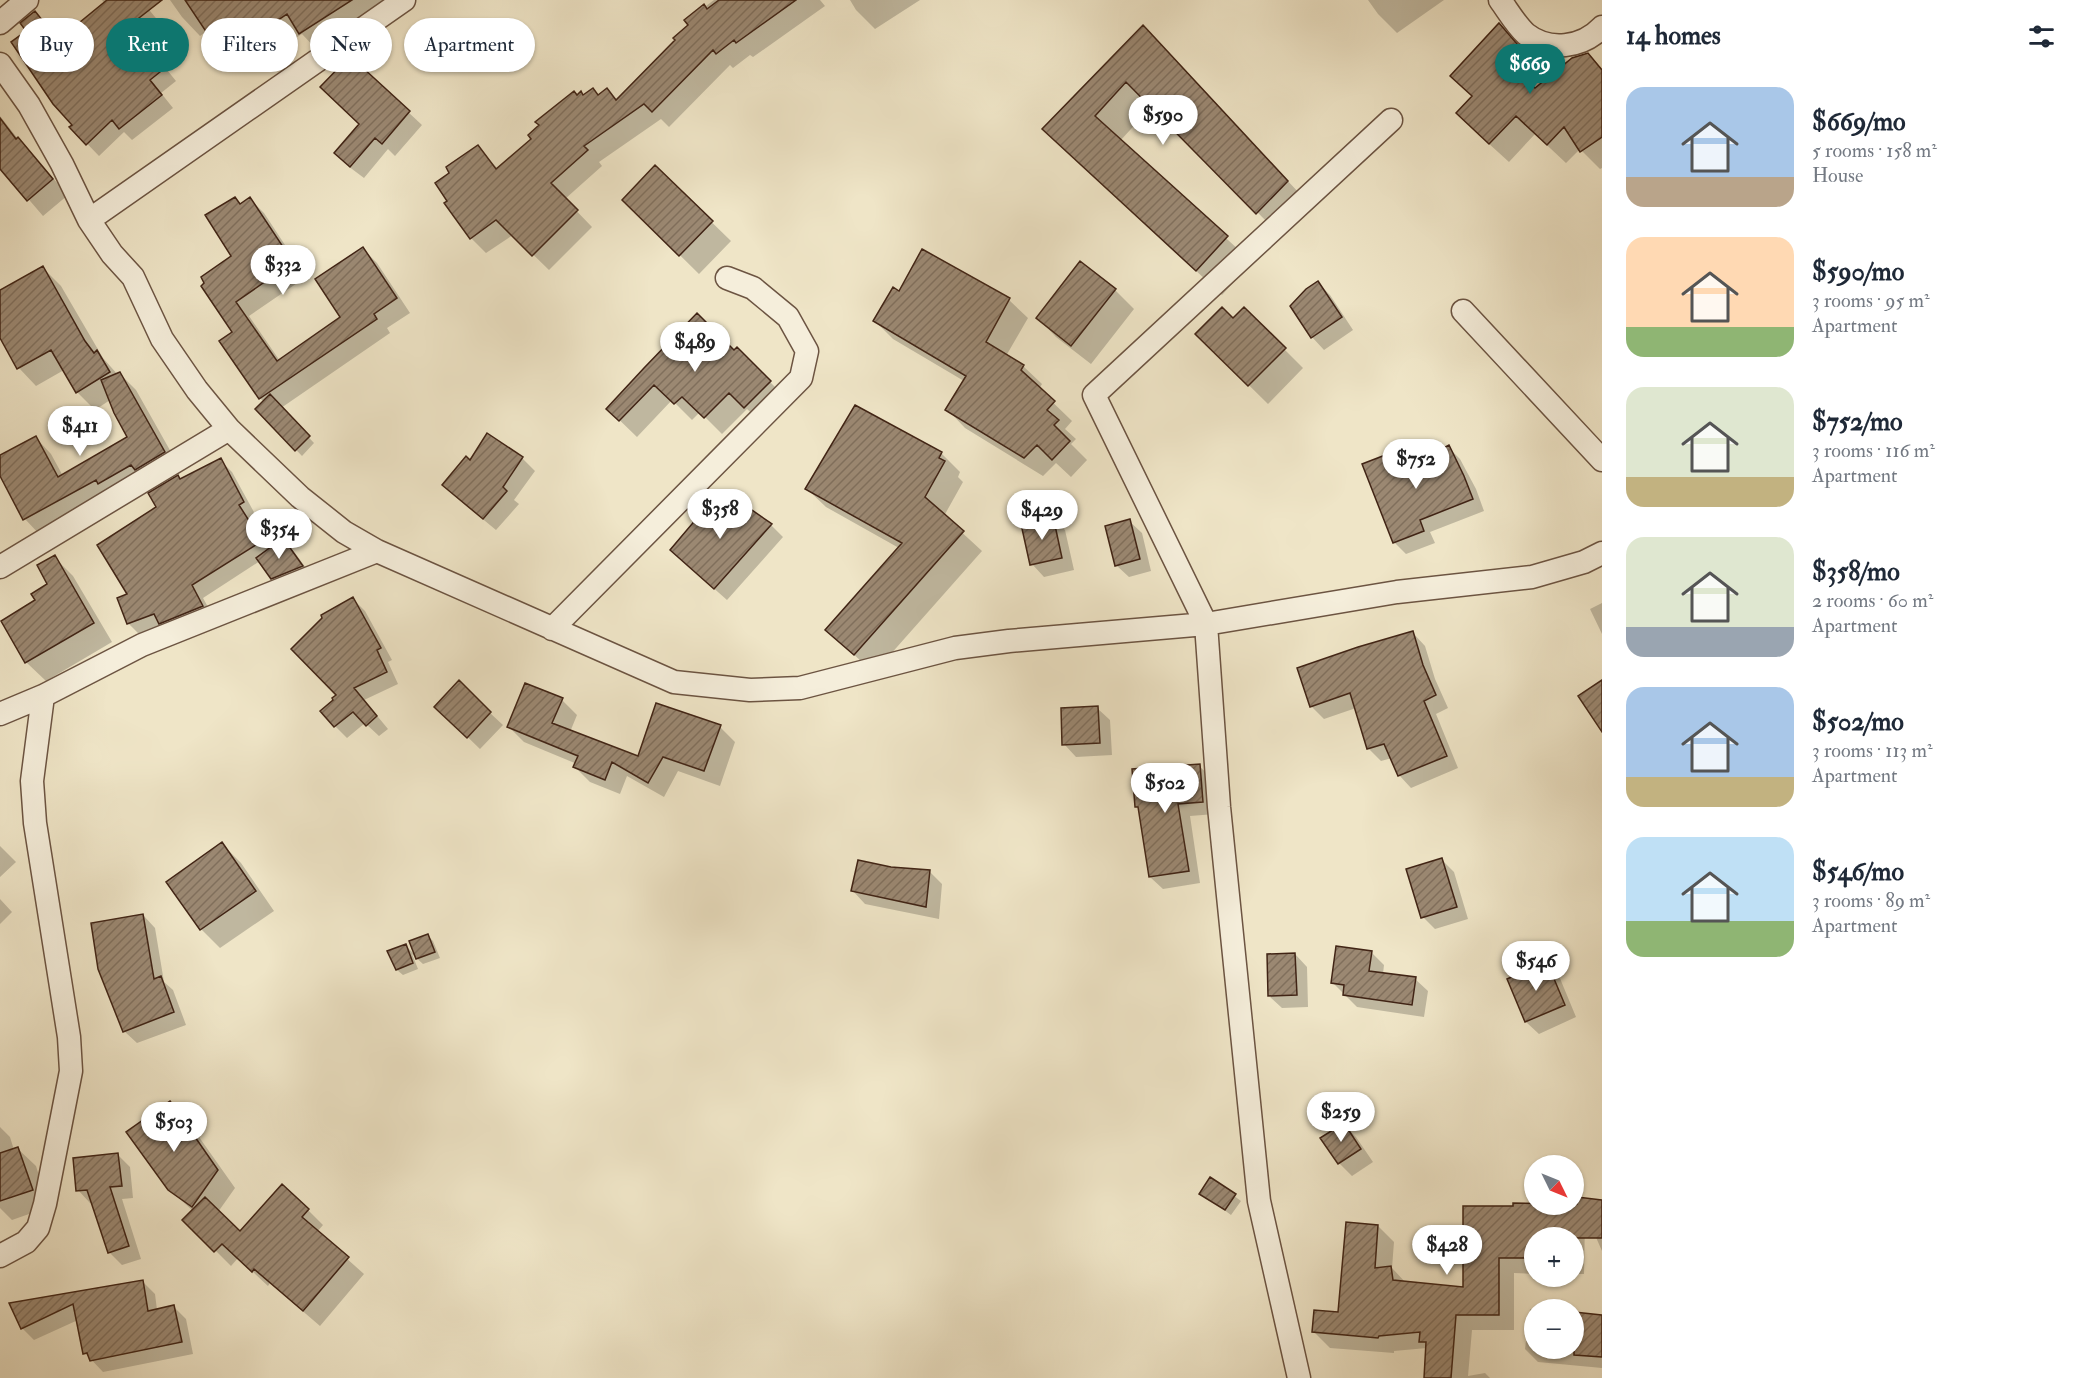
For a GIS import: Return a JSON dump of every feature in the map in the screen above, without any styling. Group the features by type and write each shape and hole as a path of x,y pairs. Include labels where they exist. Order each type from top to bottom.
{"street":[{"path":"0,23 27,0"},
{"path":"89,220 404,0"},
{"path":"1500,0 1525,33 1546,45 1563,46 1582,41 1602,27"},
{"path":"0,64 34,115 62,164 89,220 112,254 133,278 162,339 197,390 229,429 300,496 345,532 377,551 674,682 750,690 800,688 955,648 1009,641 1206,624 1397,592 1532,577 1584,562 1602,553"},
{"path":"1299,1378 1259,1201 1219,807 1206,624 1094,395 1390,120"},
{"path":"552,629 801,378 807,351 788,317 753,288 728,278"},
{"path":"1463,311 1602,460"},
{"path":"0,567 229,429"},
{"path":"0,714 43,696 142,645 377,551"},
{"path":"0,1256 26,1242 38,1228 45,1204 71,1071 69,1037 35,823 32,781 43,696"}],"building":[{"path":"107,0 162,0 139,18 106,18 106,72 160,72 150,80 162,95 119,129 112,120 86,145 69,127 72,125 53,104 31,72 94,72 94,18 85,18"},
{"path":"185,0 352,0 324,18 310,18 310,27 299,34 298,18 289,18 287,14 281,18 201,18 201,24"},
{"path":"719,0 796,0 736,43 734,40 716,54 713,50 652,112 644,104 584,146 588,150 551,183 578,210 532,256 496,220 470,239 444,203 447,201 435,183 449,173 446,167 478,145 496,169 531,139 528,135 539,125 535,122 574,91 577,95 581,91 583,95 593,88 598,95 607,88 616,100 675,40 673,38 688,25 684,20 704,4 707,9"},
{"path":"35,11 41,18 26,18"},
{"path":"1499,23 1518,45 1504,59 1535,88 1572,58 1588,53 1602,70 1602,137 1580,152 1564,127 1547,145 1516,116 1489,144 1456,113 1472,96 1450,76"},
{"path":"1143,25 1288,181 1256,214 1126,82 1095,116 1228,236 1196,271 1042,129"},
{"path":"18,37 18,52 11,42"},
{"path":"335,72 367,72 410,111 382,144 375,138 350,167 334,153 359,124 320,87"},
{"path":"0,118 53,179 27,201 0,169"},
{"path":"655,165 713,221 679,256 622,200"},
{"path":"235,197 240,204 250,197 293,262 236,302 277,361 340,317 315,279 363,247 397,298 374,314 377,319 259,399 219,341 232,332 201,286 204,283 201,277 231,256 205,215"},
{"path":"922,249 1010,298 986,342 1024,365 1021,370 1055,401 1047,410 1059,420 1054,425 1070,441 1052,460 1037,445 1024,458 945,410 966,376 873,321 893,287 899,291"},
{"path":"1080,261 1116,289 1071,346 1036,318"},
{"path":"43,266 85,341 94,353 97,350 110,372 76,393 51,350 17,369 0,338 0,290"},
{"path":"1318,281 1342,317 1311,338 1290,306 1306,289"},
{"path":"1222,307 1233,318 1244,307 1286,348 1248,386 1195,334"},
{"path":"697,313 734,350 737,347 771,381 744,408 729,393 704,418 682,397 674,404 654,385 619,421 606,409"},
{"path":"120,372 165,452 135,470 131,465 98,484 96,480 23,520 0,476 0,455 36,436 58,477 127,437 114,413 101,380"},
{"path":"270,394 310,436 295,451 255,409"},
{"path":"855,405 942,452 939,458 945,461 925,497 964,531 854,655 825,630 902,543 805,489"},
{"path":"487,433 523,457 503,487 507,491 483,519 442,485 466,456 470,460"},
{"path":"1449,445 1473,499 1420,520 1424,531 1393,543 1362,464 1393,452 1400,471"},
{"path":"221,458 244,502 239,505 262,541 192,585 203,606 159,624 154,614 127,624 117,598 127,594 97,545 156,507 148,493 178,475 180,479"},
{"path":"726,492 772,524 714,589 670,550 697,518 703,524"},
{"path":"1053,516 1062,558 1030,565 1021,524"},
{"path":"1130,519 1140,559 1115,566 1105,526"},
{"path":"283,538 303,566 271,579 256,558"},
{"path":"55,555 94,623 25,663 1,621 35,600 31,594 47,584 37,565"},
{"path":"353,597 381,648 377,650 387,672 354,688 377,716 366,726 353,712 334,727 320,711 336,695 291,649 322,618 321,615"},
{"path":"1413,631 1423,665 1436,695 1424,701 1447,756 1398,776 1384,744 1367,749 1350,693 1310,707 1297,668"},
{"path":"459,680 491,712 467,738 434,707"},
{"path":"1602,680 1602,732 1578,696"},
{"path":"525,683 563,698 552,723 638,756 656,703 721,725 704,771 663,757 648,783 612,762 605,780 573,767 578,756 507,727"},
{"path":"1098,706 1100,743 1062,745 1061,708"},
{"path":"1200,764 1203,802 1178,804 1189,871 1149,877 1138,807 1135,807 1132,769"},
{"path":"222,842 256,891 200,930 166,882"},
{"path":"1442,858 1457,907 1421,918 1406,869"},
{"path":"858,860 891,867 930,870 926,907 851,891"},
{"path":"143,914 154,979 161,976 174,1012 123,1032 98,969 91,923"},
{"path":"428,934 435,952 416,959 409,941"},
{"path":"406,944 413,963 396,970 387,951"},
{"path":"1336,946 1372,951 1369,971 1416,977 1412,1005 1343,995 1344,985 1331,983"},
{"path":"1295,953 1297,995 1268,996 1267,954"},
{"path":"1547,962 1565,1005 1525,1022 1507,979"},
{"path":"170,1101 218,1170 192,1207 168,1190 126,1132"},
{"path":"1344,1123 1361,1149 1338,1164 1320,1138"},
{"path":"18,1147 33,1190 0,1201 0,1153"},
{"path":"118,1153 122,1186 110,1187 129,1246 108,1253 87,1190 76,1191 73,1158"},
{"path":"1210,1177 1236,1194 1225,1210 1199,1194"},
{"path":"282,1184 309,1209 302,1217 349,1257 303,1311 254,1269 252,1272 222,1244 214,1252 182,1220 205,1197 240,1231"},
{"path":"1584,1198 1602,1200 1602,1238 1584,1238 1584,1227 1524,1227 1524,1258 1499,1258 1499,1315 1456,1315 1451,1378 1424,1378 1426,1342 1419,1342 1420,1332 1379,1336 1378,1338 1312,1332 1314,1310 1338,1312 1346,1222 1378,1225 1375,1268 1391,1266 1393,1280 1463,1287 1463,1206 1513,1206 1513,1203 1524,1203 1524,1215 1584,1215"},
{"path":"143,1280 148,1311 174,1305 182,1342 90,1361 87,1353 83,1354 73,1304 21,1329 9,1303"},
{"path":"1584,1313 1602,1315 1602,1357 1584,1356"}]}
